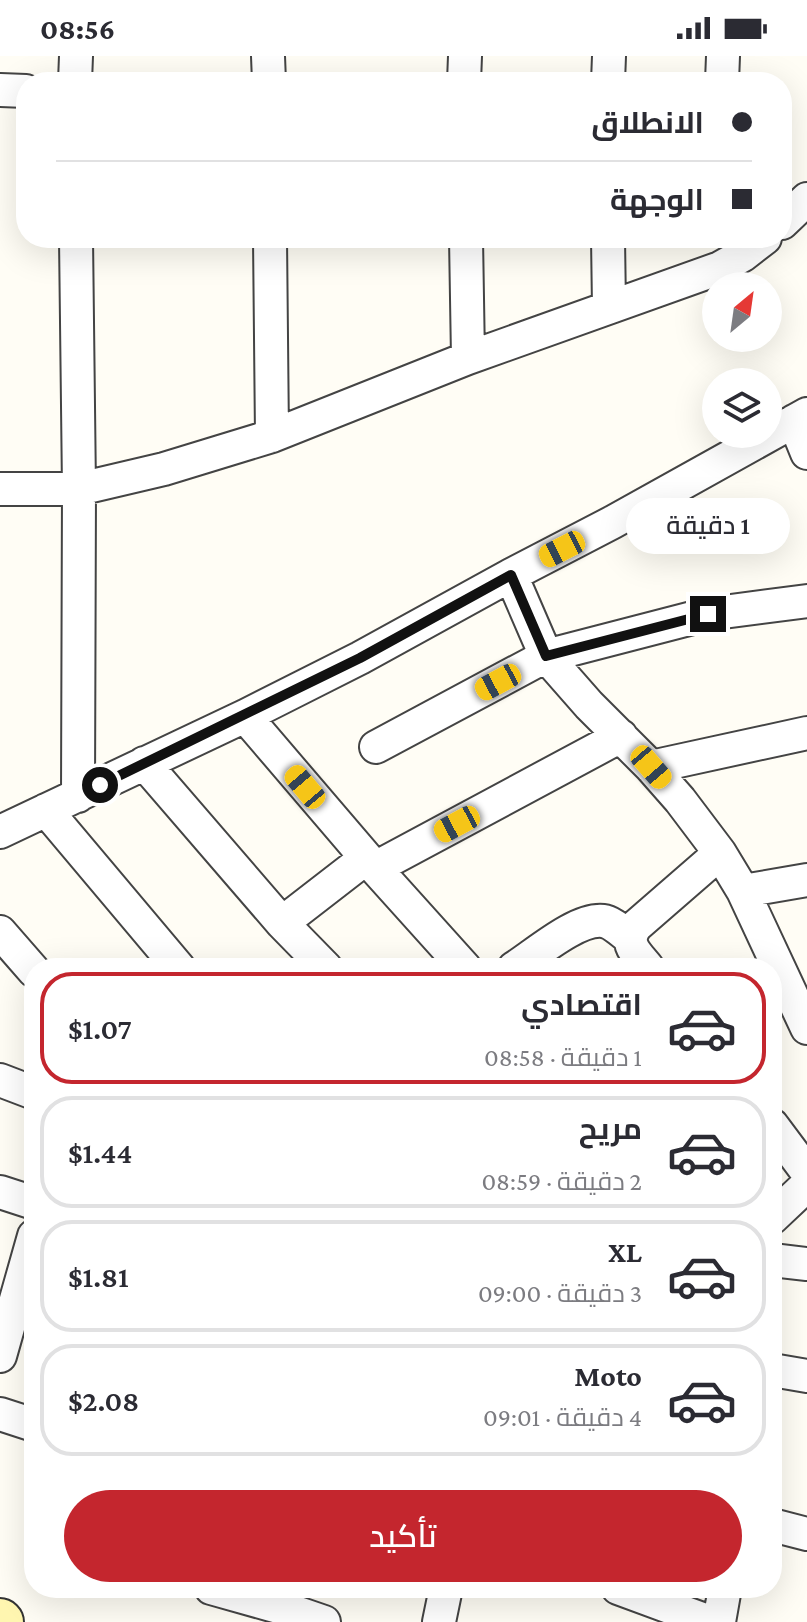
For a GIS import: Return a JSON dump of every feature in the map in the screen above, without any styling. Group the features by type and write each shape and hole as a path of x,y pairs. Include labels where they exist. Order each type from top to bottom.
{"street":[{"path":"792,213 807,199"},
{"path":"76,248 78,796"},
{"path":"270,248 272,436"},
{"path":"466,248 468,358"},
{"path":"608,248 609,307"},
{"path":"0,489 79,489 164,469 272,436 468,358 609,307 720,253 743,255 752,248"},
{"path":"0,832 360,658 800,418 807,453"},
{"path":"511,575 546,656 680,800 720,853 743,891 775,958"},
{"path":"376,747 546,656 708,614 807,601"},
{"path":"245,716 456,958"},
{"path":"651,767 807,733"},
{"path":"282,923 370,863 621,736"},
{"path":"144,763 282,923 316,958"},
{"path":"46,810 171,958"},
{"path":"630,938 636,926 720,853"},
{"path":"743,891 807,880"},
{"path":"529,958 577,927 596,921 607,921 630,938 640,958"},
{"path":"0,932 24,960"},
{"path":"0,956 24,966"},
{"path":"782,974 807,1027"},
{"path":"0,1080 24,1089"},
{"path":"782,1138 807,1172"},
{"path":"782,1209 807,1185"},
{"path":"0,1192 24,1200"},
{"path":"782,1261 807,1264"},
{"path":"0,1356 24,1277"},
{"path":"782,1372 807,1376"},
{"path":"0,1414 24,1422"},
{"path":"782,1528 807,1534"},
{"path":"246,1598 324,1622"},
{"path":"439,1622 444,1598"},
{"path":"645,1598 710,1622"},
{"path":"719,1622 723,1598"}],"route":[{"path":"100,785 360,658 511,575 546,656 708,614"}]}
